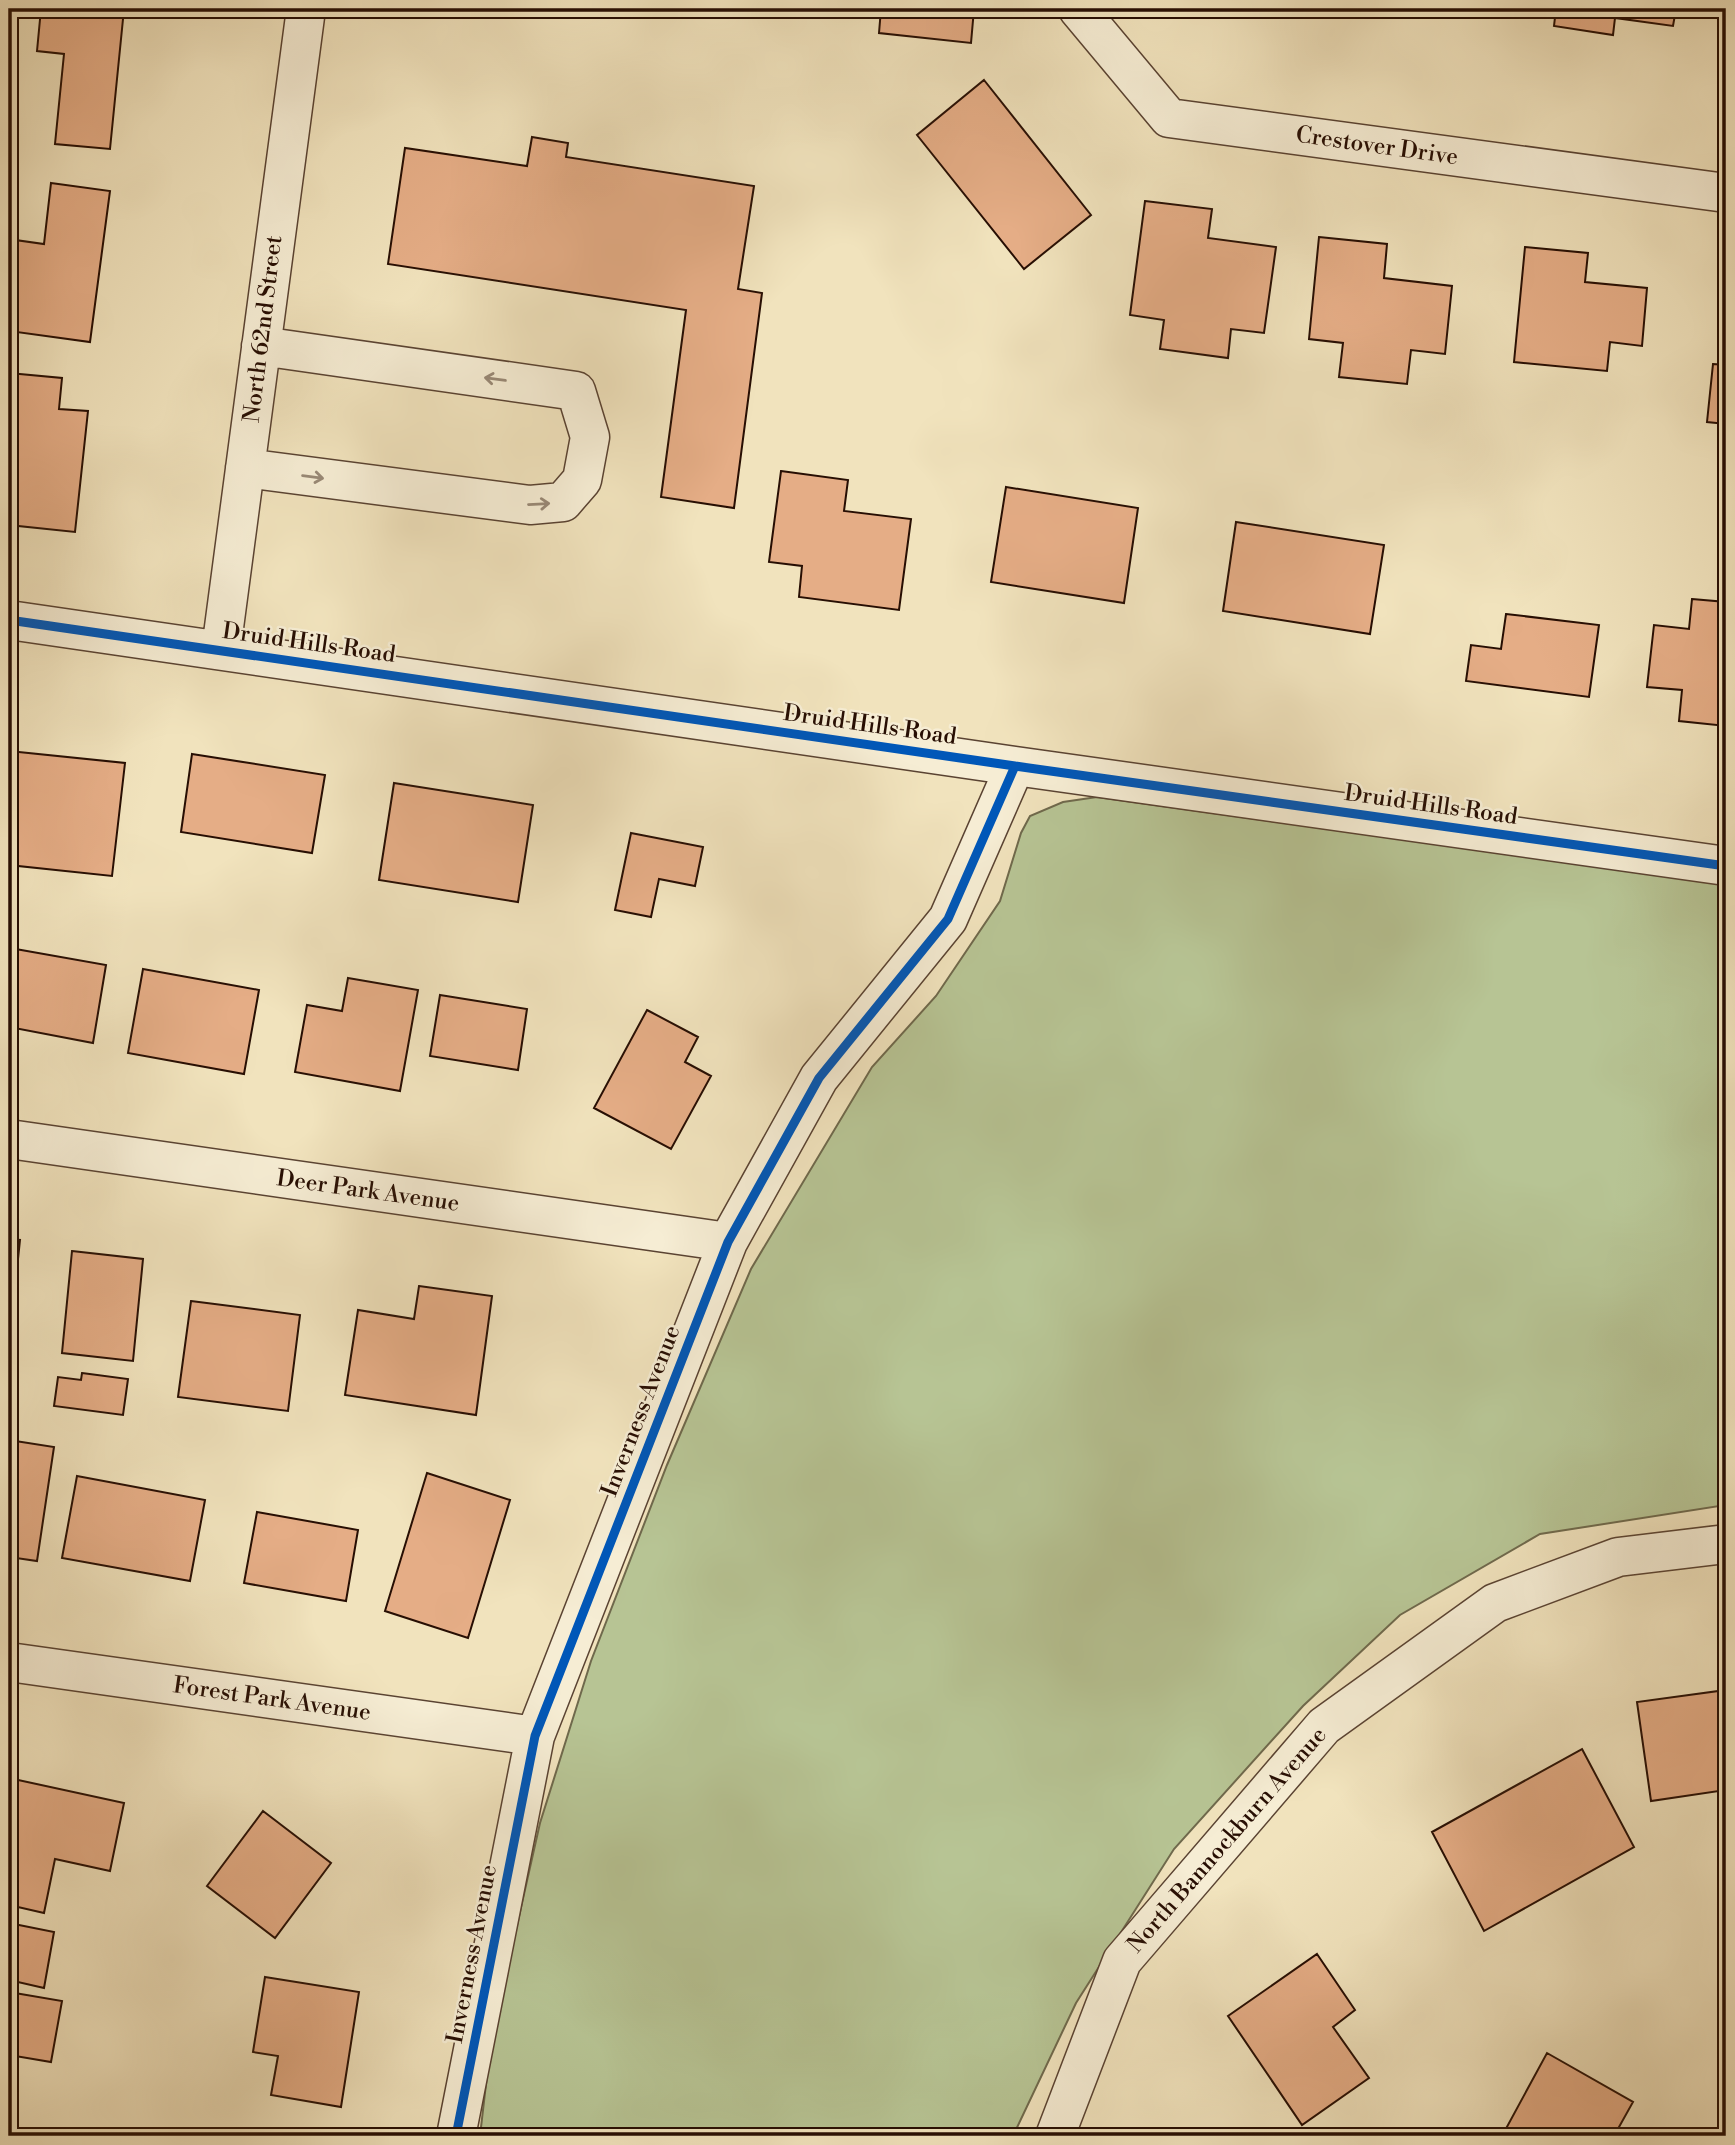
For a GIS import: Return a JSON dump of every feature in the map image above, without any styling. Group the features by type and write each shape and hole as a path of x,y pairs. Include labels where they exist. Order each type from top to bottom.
{"street":[{"name":"North 62nd Street","path":"221,650 306,9"},
{"name":"Crestover Drive","path":"1078,9 1168,118 1726,193"},
{"path":"245,468 530,505 563,502 582,480 590,437 576,391 261,346"},
{"name":"Druid Hills Road","path":"9,620 1726,866"},
{"name":"Inverness Avenue","path":"456,2136 535,1736 728,1242 819,1079 948,919 1015,766"},
{"name":"Deer Park Avenue","path":"9,1139 728,1242"},
{"name":"North Bannockburn Avenue","path":"1055,2136 1122,1961 1324,1726 1495,1603 1618,1556 1726,1545"},
{"name":"Forest Park Avenue","path":"9,1662 535,1736"}],"green space":[{"path":"1097,797 1726,884 1726,1505 1540,1534 1400,1615 1303,1706 1174,1849 1076,2003 1013,2136 480,2136 491,2041 540,1823 591,1661 667,1465 751,1269 872,1067 936,996 1000,901 1021,833 1030,816 1063,802"}],"building":[{"path":"41,9 124,9 110,149 55,144 64,54 37,51"},
{"path":"881,9 974,9 971,43 879,33"},
{"path":"1556,9 1676,9 1673,26 1615,18 1613,35 1554,26"},
{"path":"1676,9 1701,9 1701,14"},
{"path":"984,80 1091,215 1024,269 917,135"},
{"path":"532,137 568,143 566,157 754,186 738,289 762,293 734,508 661,497 686,310 388,264 405,148 527,166"},
{"path":"51,183 110,191 90,342 9,331 9,284 15,240 44,244"},
{"path":"1145,201 1212,209 1208,238 1276,247 1264,333 1231,329 1228,358 1160,349 1164,320 1130,315"},
{"path":"1319,237 1387,244 1384,278 1452,286 1445,354 1411,350 1407,384 1339,377 1343,343 1309,339"},
{"path":"1525,247 1588,253 1585,282 1647,288 1642,346 1610,342 1607,371 1514,362"},
{"path":"1713,364 1726,365 1726,424 1707,422"},
{"path":"9,373 62,378 59,409 88,411 75,532 9,525"},
{"path":"781,471 848,480 844,511 911,519 899,610 799,597 802,566 769,562"},
{"path":"1006,487 1138,508 1124,603 991,582"},
{"path":"1236,522 1384,545 1370,634 1223,611"},
{"path":"1692,599 1726,602 1723,633 1726,633 1726,726 1679,721 1682,690 1647,687 1654,625 1689,629"},
{"path":"1506,614 1599,625 1589,697 1466,681 1471,645 1501,649"},
{"path":"9,751 125,763 112,876 9,865"},
{"path":"192,754 325,775 312,853 181,832"},
{"path":"394,783 533,805 518,902 379,880"},
{"path":"631,833 703,847 695,886 659,879 651,917 615,910"},
{"path":"10,948 106,965 93,1043 9,1027"},
{"path":"143,969 259,990 244,1074 128,1053"},
{"path":"348,978 418,990 400,1091 295,1072 307,1005 342,1011"},
{"path":"440,995 527,1009 518,1070 430,1056"},
{"path":"647,1010 698,1037 685,1062 711,1076 671,1149 594,1108"},
{"path":"9,1239 20,1240 12,1316 9,1316"},
{"path":"72,1251 143,1259 133,1361 62,1353"},
{"path":"419,1286 492,1296 476,1415 345,1395 358,1310 414,1319"},
{"path":"191,1301 300,1315 288,1411 178,1397"},
{"path":"82,1373 128,1379 123,1415 54,1406 58,1377 81,1380"},
{"path":"9,1440 54,1447 37,1561 9,1557"},
{"path":"427,1473 510,1500 468,1638 385,1611"},
{"path":"77,1476 205,1500 190,1581 62,1558"},
{"path":"257,1512 358,1530 346,1601 244,1583"},
{"path":"1726,1690 1726,1790 1651,1801 1637,1702"},
{"path":"1582,1749 1634,1847 1484,1931 1432,1832"},
{"path":"9,1778 124,1803 110,1871 55,1859 44,1913 9,1905"},
{"path":"263,1811 331,1863 275,1938 207,1886"},
{"path":"9,1923 54,1932 44,1988 9,1980"},
{"path":"1317,1954 1355,2010 1333,2027 1369,2078 1302,2125 1228,2016"},
{"path":"265,1977 359,1992 341,2107 271,2095 278,2056 253,2052"},
{"path":"9,1992 62,2001 51,2062 9,2055"},
{"path":"1547,2053 1633,2102 1614,2136 1502,2136"}],"cycle path":[{"path":"9,620 1726,866"},
{"path":"456,2136 535,1736 728,1242 819,1078 948,919 1015,766"}]}
